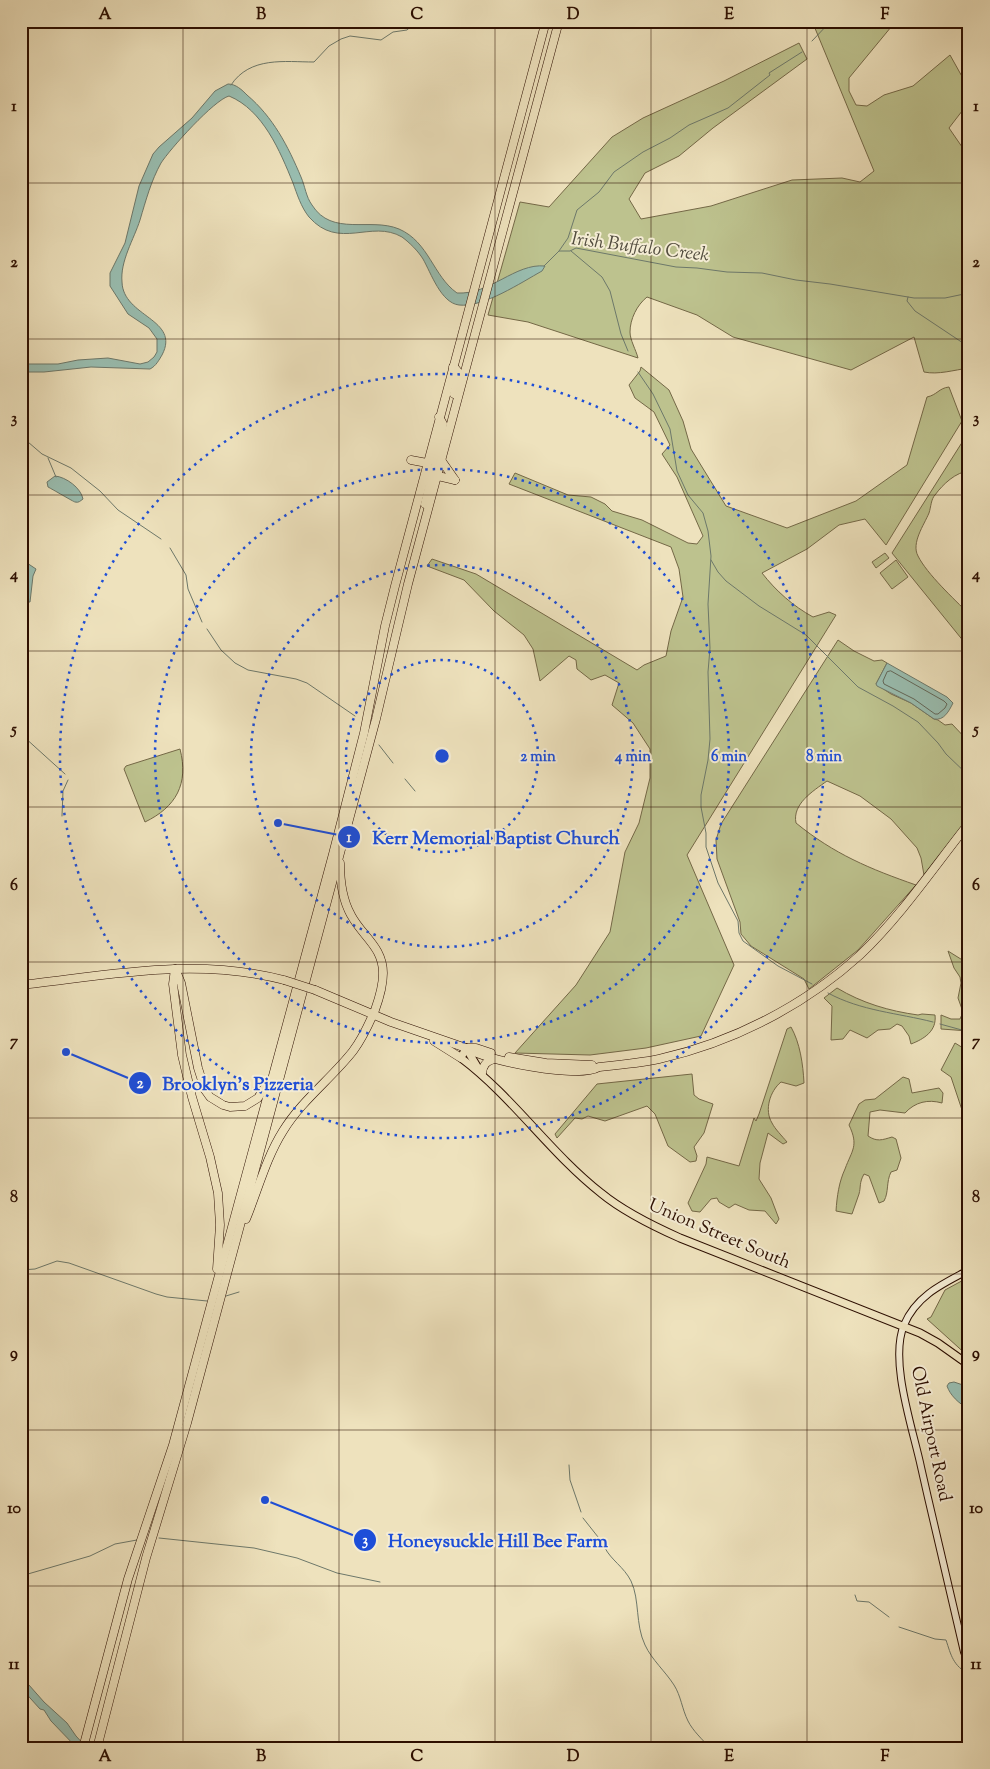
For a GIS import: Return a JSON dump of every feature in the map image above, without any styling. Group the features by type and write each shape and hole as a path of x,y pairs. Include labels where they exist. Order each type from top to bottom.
{"highway":[{"path":"83,1748 128,1579 174,1445 276,1065 364,733 385,626 404,551 546,21"},
{"path":"97,1748 146,1558 187,1423 233,1252 388,671 441,460 559,21"},
{"path":"453,367 459,373 452,400 456,404"},
{"path":"438,476 435,464 443,424 440,417"},
{"path":"424,474 411,460 427,464"},
{"path":"438,476 455,480 441,460"},
{"path":"426,518 422,514 431,474 427,464"},
{"path":"404,551 408,556 402,579 403,585 408,586"},
{"path":"21,985 175,969 194,968 250,972 315,990 419,1032 466,1048 474,1053 519,1065 561,1070 596,1069 661,1058 716,1042 759,1024 795,1004 841,970 871,943 912,896 969,823"},
{"path":"233,1252 267,1164 282,1133 300,1107 354,1049 373,1014 383,981 381,960 372,942 354,921 346,906 340,882 340,851"},
{"path":"175,969 181,983 200,1074 205,1090 210,1097 230,1107 251,1103 264,1091 276,1065"},
{"path":"175,969 174,984 182,1055 218,1193 220,1244 214,1294"},
{"path":"419,1032 461,1058"},
{"path":"466,1048 476,1048 505,1057 546,1063 595,1064 599,1067"},
{"path":"482,1073 482,1067 494,1059"}],"main road":[{"path":"461,1058 466,1048"},
{"name":"Union Street South","path":"466,1048 482,1073"},
{"name":"Union Street South","path":"461,1058 482,1073 598,1191 616,1203 680,1238 903,1326 938,1343 969,1365"}],"street":[{"path":"903,1326 915,1307 933,1289 969,1270"},
{"name":"Old Airport Road","path":"903,1326 899,1364 904,1394 964,1652 969,1664"}],"green space":[{"path":"812,21 896,21 849,78 849,91 856,105 867,106 884,95 913,86 950,55 969,89 969,102 949,128 969,157 969,368 940,373 924,372 914,337 851,370 733,337 697,315 647,297 640,304 630,327 631,338 638,358 528,322 488,315 520,202 549,207 612,137 643,118 724,81 799,43 807,59 713,128 679,156 645,173 629,199 641,219 711,206 792,180 842,178 860,182 874,171"},
{"path":"641,367 669,390 683,421 691,449 726,506 787,528 856,501 907,465 927,397 949,387 962,421 886,545 865,519 839,525 807,549 762,573 785,598 813,617 829,612 836,615 687,855 734,965 701,1036 646,1048 590,1055 515,1053 576,985 610,932 625,852 639,823 650,778 650,749 633,723 612,705 619,683 605,675 591,680 577,669 576,660 569,656 540,681 533,649 524,635 494,611 464,580 427,566 432,559 476,574 637,670 666,656 671,631 683,597 679,569 671,547 509,484 515,473 568,495 591,497 605,504 612,511 642,520 688,543 697,544 703,536 677,477 662,454 670,445 654,412 635,398 629,385"},
{"path":"968,433 969,471 950,479 934,497 917,540 916,551 928,571 969,614 969,648 892,553"},
{"path":"885,553 889,558 876,568 872,562"},
{"path":"896,560 908,577 892,589 880,573"},
{"path":"838,640 874,661 882,660 887,663 876,684 891,694 911,703 945,725 952,724 969,742 969,817 924,875 917,848 891,819 860,796 827,781 800,804 797,810 796,823 824,844 853,860 916,885 858,950 809,989 804,979 751,946 741,934 740,922 717,859 716,840 721,824"},
{"path":"180,749 183,773 178,793 165,809 145,822 124,769 126,766"},
{"path":"948,951 964,961 968,969 969,1031 941,1029 941,1015 951,1019 960,1019 963,1012 958,998 961,983 960,977 954,968"},
{"path":"837,988 856,998 886,1009 918,1015 935,1015 934,1026 929,1034 911,1044 909,1036 902,1026 897,1024 890,1029 878,1030 867,1038 850,1030 843,1039 831,1040 832,1006 824,998"},
{"path":"791,1027 797,1040 804,1083 796,1086 781,1082 771,1096 768,1107 770,1118 775,1128 787,1142 783,1144 768,1133 760,1163 759,1179 771,1198 779,1219 776,1224 765,1211 749,1210 735,1204 729,1208 719,1202 717,1198 711,1199 700,1212 692,1211 688,1203 706,1164 707,1157 739,1166 754,1118 756,1121 787,1029"},
{"path":"955,1043 968,1051 969,1048 969,1131 951,1077 941,1070"},
{"path":"692,1074 694,1095 713,1104 704,1133 694,1147 697,1156 696,1161 690,1162 668,1146 655,1114 647,1106 605,1121 588,1116 582,1119 575,1118 557,1138 555,1134 597,1084"},
{"path":"903,1077 909,1079 912,1093 939,1088 943,1093 942,1103 922,1102 913,1106 905,1113 880,1110 870,1112 868,1136 877,1140 892,1137 896,1139 901,1158 897,1170 891,1172 888,1179 884,1201 879,1203 869,1176 864,1174 852,1214 836,1211 840,1184 854,1143 849,1125 859,1104 865,1100 875,1099"},
{"path":"969,1277 969,1357 927,1319 931,1317 945,1290"}],"water":[{"path":"228,84 236,86 243,91 272,122 291,154 310,202 320,215 330,221 388,226 399,229 417,242 442,278 457,293 469,292 491,285 523,269 545,266 542,271 491,298 469,305 453,303 442,293 419,253 402,237 390,232 379,231 343,234 332,232 320,227 309,217 301,205 282,158 269,133 252,111 241,102 229,96 222,99 203,115 173,147 161,163 125,258 122,282 125,294 131,303 158,325 164,333 166,343 157,363 150,369 91,367 44,372 21,372 21,364 58,364 78,360 108,358 140,364 148,362 154,357 157,352 157,339 149,328 128,314 110,286 110,273 125,243 139,186 153,154 192,118 215,91"},
{"path":"55,476 64,478 72,484 82,495 83,499 75,502 48,487 47,482"},
{"path":"21,559 36,569 33,576 30,602 21,595"},
{"path":"887,663 947,697 953,703 946,715 934,719 911,703 877,686 876,684"},
{"path":"954,1382 969,1387 968,1408 950,1393 947,1386 949,1383"},
{"path":"21,1676 44,1702 67,1723 87,1748 77,1748 51,1721 44,1710 40,1709 21,1688"}],"waterway":[{"path":"231,85 248,69 258,65 280,62 314,62 329,46 341,39 350,36 381,40 393,32 407,30 417,21"},
{"path":"812,41 831,21"},
{"path":"559,251 568,238 577,210 599,192 614,172 643,152 670,138 689,125 728,108 770,75 769,73 802,52"},
{"name":"Irish Buffalo Creek","path":"544,266 559,251 570,251 576,248 676,267 762,273 914,298 945,298 969,293"},
{"path":"571,251 602,277 610,291 621,334 628,351"},
{"path":"908,297 907,301 915,311 969,347"},
{"path":"638,372 653,394 670,429 677,471 688,495 703,513 708,531 711,556 708,604 710,739 701,795 706,847 718,883 738,921 739,933 743,941 778,966 812,984"},
{"path":"21,436 42,454 71,468 100,491 118,510 161,539"},
{"path":"48,458 56,477"},
{"path":"170,548 186,575 188,589 202,622"},
{"path":"711,560 726,581 759,606 806,635 858,687 918,722 946,754 969,776"},
{"path":"207,629 221,650 235,663 248,670 296,679 307,683 355,716"},
{"path":"23,736 65,774"},
{"path":"379,745 393,763"},
{"path":"405,779 415,791"},
{"path":"62,816 63,791 68,780"},
{"path":"828,993 866,1008 933,1022"},
{"path":"940,1024 969,1032"},
{"path":"21,1270 35,1269 57,1261 69,1263 167,1297 207,1301"},
{"path":"226,1296 239,1292"},
{"path":"569,1465 570,1480 581,1512"},
{"path":"583,1518 602,1542"},
{"path":"159,1538 254,1548 297,1558 337,1573 380,1582"},
{"path":"21,1576 90,1556 115,1544 137,1540"},
{"path":"605,1548 625,1572 634,1588 640,1629 645,1645 651,1656 674,1685 690,1725 710,1748"},
{"path":"855,1595 857,1601 869,1602 889,1617"},
{"path":"899,1627 935,1639 946,1640 956,1664 969,1674"}],"place":[{"name":"Kerr Memorial Baptist Church","path":"278,823"},
{"name":"Brooklyn's Pizzeria","path":"66,1052"},
{"name":"Honeysuckle Hill Bee Farm","path":"265,1500"}]}
